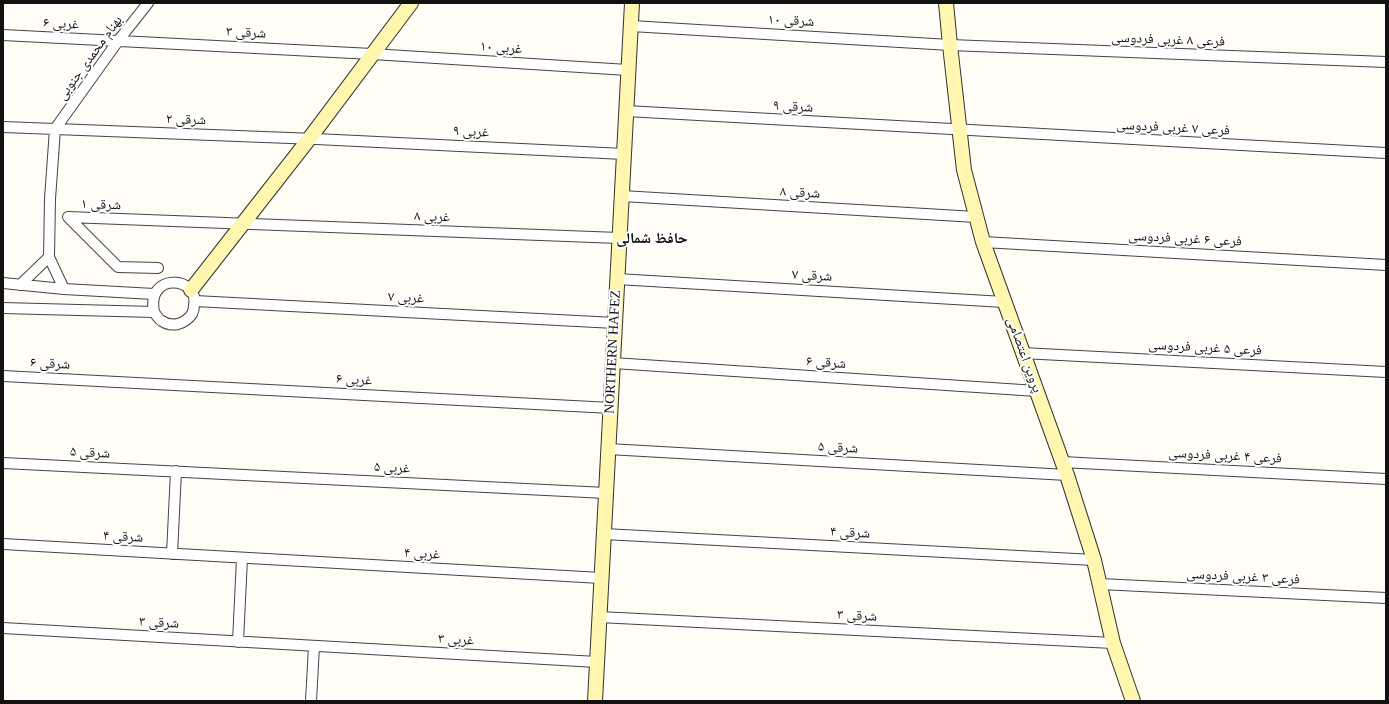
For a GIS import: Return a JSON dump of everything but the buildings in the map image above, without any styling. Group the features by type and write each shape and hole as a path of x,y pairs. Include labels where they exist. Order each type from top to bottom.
{"main road":[{"path":"193,296 244,223 312,139 372,54 411,3"},
{"name":"NORTHERN HAFEZ","path":"595,701 632,3"},
{"name":"پروین اعتصامی","path":"946,3 964,170 976,217 983,242 1022,353 1065,469 1094,560 1114,643 1133,701"}],"street":[{"name":"بهنام محمدی جنوبی","path":"55,129 118,41 148,3"},
{"name":"شرقی ۱۰","path":"631,26 950,45"},
{"name":"۶ غربی","path":"3,35 118,41"},
{"name":"۳ شرقی","path":"118,41 372,54"},
{"name":"فرعی ۸ غربی فردوسی","path":"950,45 1386,62"},
{"name":"۱۰ غربی","path":"372,54 628,70"},
{"name":"شرقی ۹","path":"626,111 959,131"},
{"path":"3,127 55,129 50,199 49,257 64,289"},
{"name":"۲ شرقی","path":"55,129 312,139"},
{"name":"فرعی ۷ غربی فردوسی","path":"959,131 1386,153"},
{"name":"۹ غربی","path":"312,139 624,154"},
{"name":"۸ شرقی","path":"622,196 976,217"},
{"name":"۱ شرقی","path":"158,268 118,267 68,218 244,223"},
{"name":"۸ غربی","path":"244,223 620,238"},
{"name":"فرعی ۶ غربی فردوسی","path":"983,242 1386,264"},
{"path":"20,285 49,257"},
{"name":"۷ شرقی","path":"617,279 1004,302"},
{"path":"171,282 182,284 193,296 193,313 185,322 173,325 162,321 154,312 152,303 154,294 161,286 171,282"},
{"path":"3,284 154,294"},
{"name":"۷ غربی","path":"193,296 615,323"},
{"path":"3,308 154,312"},
{"name":"فرعی ۵ غربی فردوسی","path":"1022,353 1386,372"},
{"name":"۶ شرقی","path":"613,363 1036,391"},
{"name":"۶ شرقی","path":"3,376 96,381"},
{"name":"۶ غربی","path":"96,381 610,408"},
{"name":"۵ شرقی","path":"608,449 1065,469"},
{"name":"۵ شرقی","path":"3,463 176,471"},
{"name":"فرعی ۴ غربی فردوسی","path":"1065,469 1386,479"},
{"path":"172,554 176,471"},
{"name":"۵ غربی","path":"176,471 606,492"},
{"name":"۴ شرقی","path":"604,534 1094,560"},
{"name":"۴ شرقی","path":"3,544 242,558"},
{"path":"238,642 242,558"},
{"name":"۴ غربی","path":"242,558 601,578"},
{"name":"فرعی ۳ غربی فردوسی","path":"1100,584 1386,598"},
{"name":"۳ شرقی","path":"599,617 1114,643"},
{"name":"۳ شرقی","path":"3,628 314,646"},
{"path":"311,701 314,646"},
{"name":"۳ غربی","path":"314,646 597,662"}],"district":[{"name":"حافظ شمالی","path":"652,239"}]}
